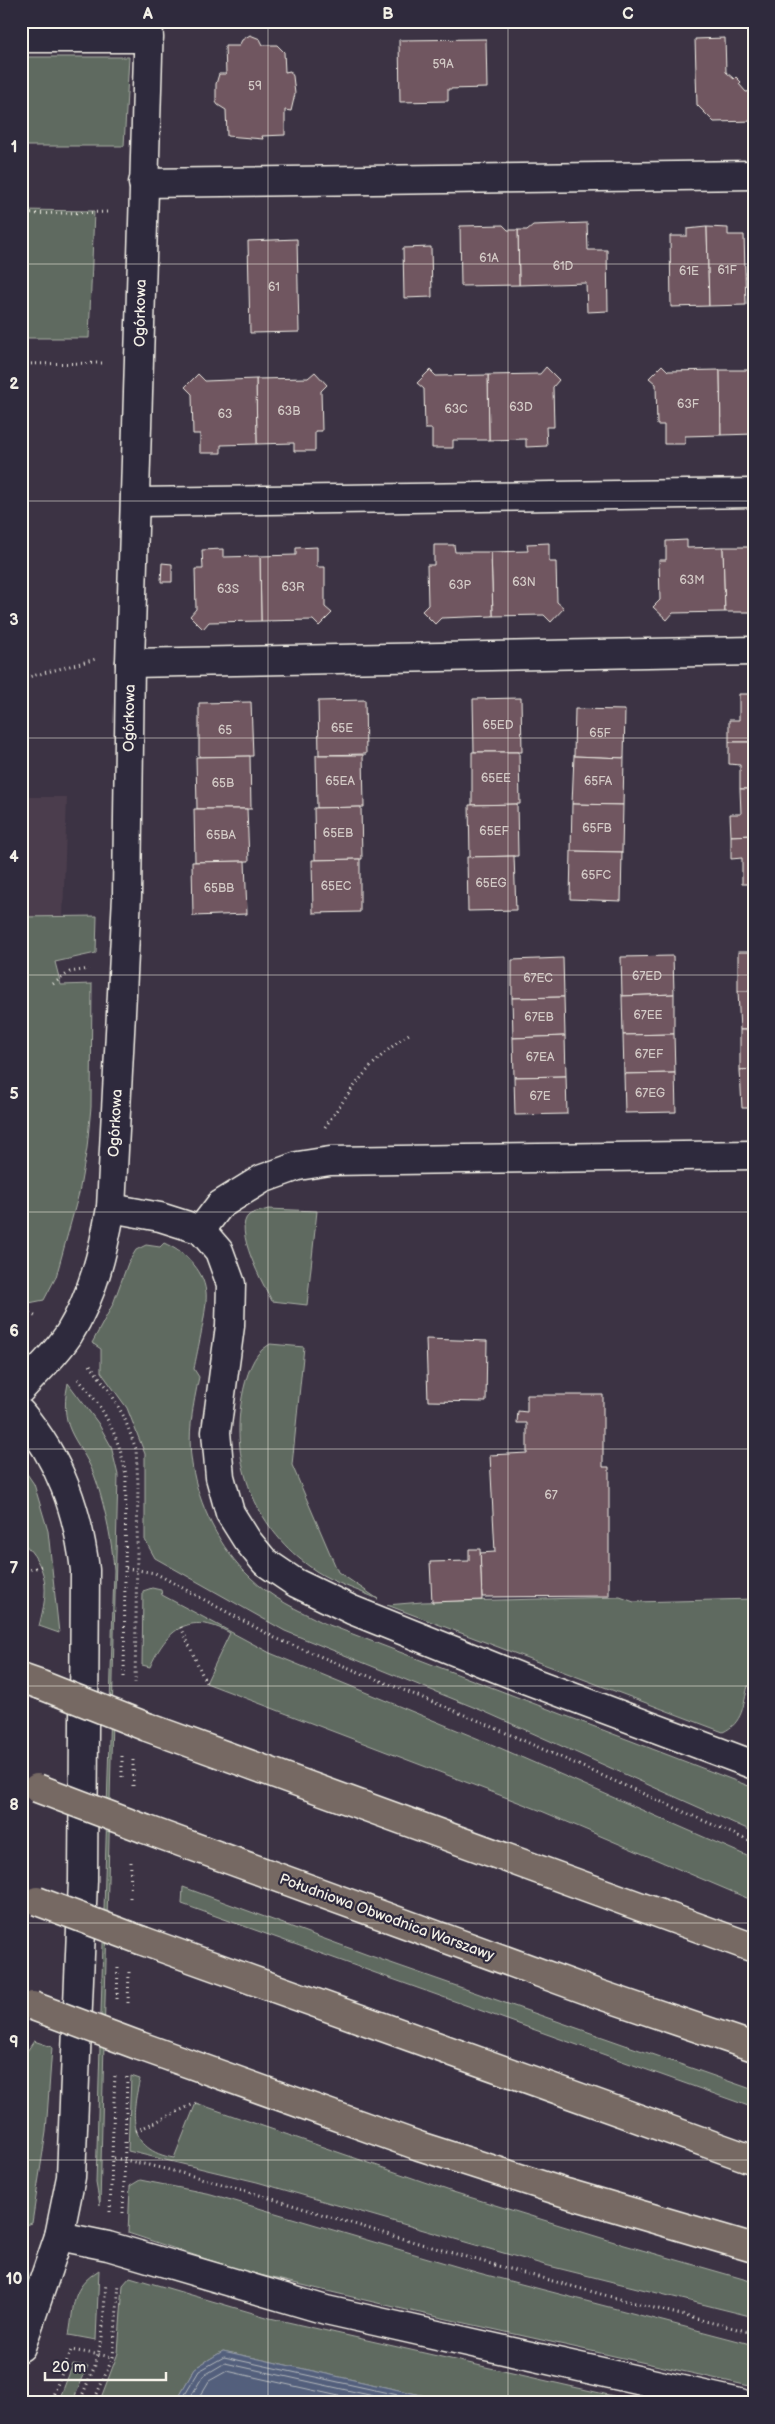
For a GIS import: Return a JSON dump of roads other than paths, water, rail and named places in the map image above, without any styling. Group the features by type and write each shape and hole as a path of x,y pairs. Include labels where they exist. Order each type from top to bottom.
{"highway":[{"path":"31,1681 147,1727 754,1948"},
{"name":"Południowa Obwodnica Warszawy","path":"29,1785 598,1994 754,2047"},
{"path":"29,1898 136,1952 754,2160"},
{"path":"27,2004 419,2146 566,2193 754,2248"}],"street":[{"path":"21,38 149,30"},
{"name":"Ogórkowa","path":"21,1389 68,1335 82,1311 102,1256 110,1208 127,896 130,656 149,30"},
{"path":"143,183 754,175"},
{"path":"136,502 754,493"},
{"path":"130,656 754,651"},
{"path":"201,1230 220,1205 262,1179 298,1166 330,1161 754,1155"},
{"path":"110,1208 160,1217 201,1230 219,1251 231,1284 230,1326 216,1432 220,1477 230,1513 247,1540 265,1562 296,1583 352,1610 519,1677 754,1765"},
{"path":"21,1413 51,1454 62,1475 81,1534 85,1570 83,1880 71,2178 59,2236 21,2347"},
{"path":"59,2236 122,2250 326,2310 740,2403"}],"water":[{"path":"223,2351 457,2403 175,2403 195,2368"}]}
